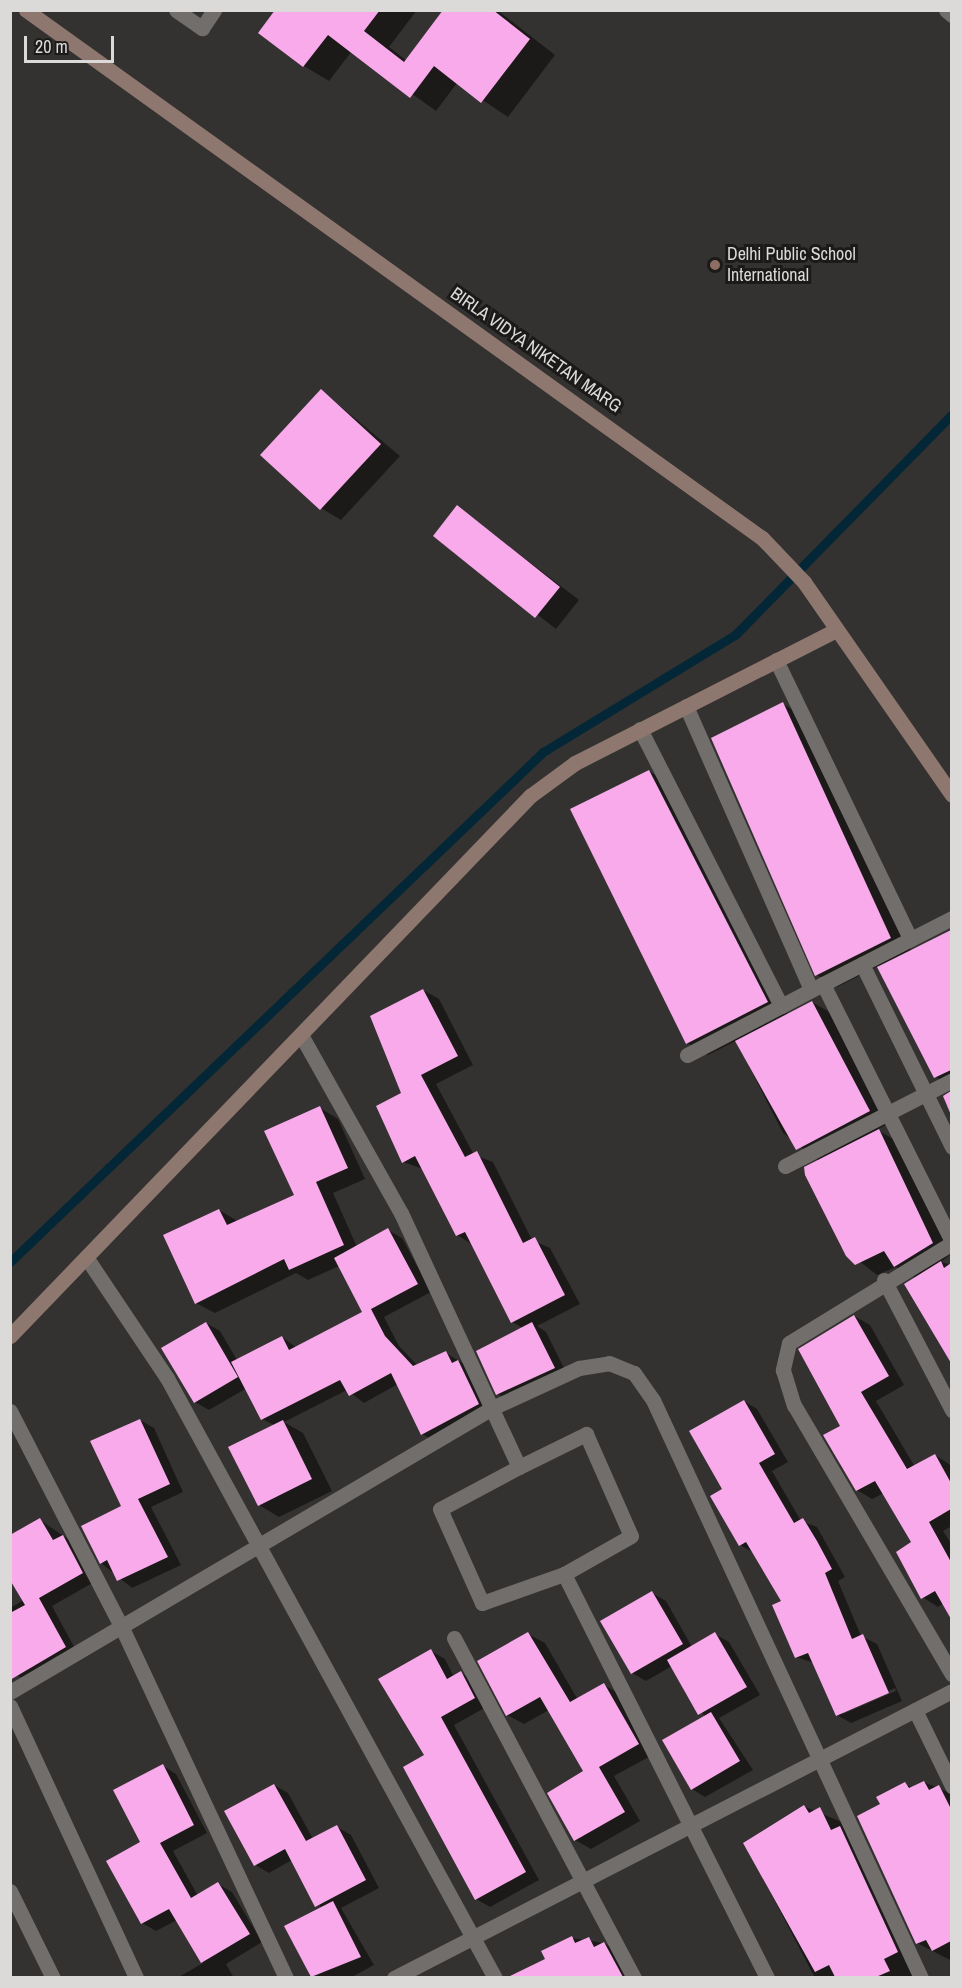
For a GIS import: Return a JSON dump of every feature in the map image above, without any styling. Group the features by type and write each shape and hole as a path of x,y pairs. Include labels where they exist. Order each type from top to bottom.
{"street":[{"name":"BIRLA VIDYA NIKETAN MARG","path":"26,10 762,538 804,582 951,795"},
{"path":"176,10 202,28 214,10"},
{"path":"946,10 951,15"},
{"path":"10,1336 530,796 575,763 836,630"},
{"path":"776,660 910,939"},
{"path":"686,706 817,987 888,1114 951,1243 884,1280 789,1343 783,1370 794,1406 951,1674"},
{"path":"640,729 781,1006"},
{"path":"687,1055 951,918"},
{"path":"862,964 951,1147"},
{"path":"301,1035 401,1213 519,1467"},
{"path":"785,1166 951,1080"},
{"path":"86,1257 167,1378 495,1977"},
{"path":"884,1280 951,1410"},
{"path":"10,1692 123,1630 492,1408 579,1368 609,1363 634,1373 653,1400 822,1758 921,1977"},
{"path":"10,1411 123,1630 286,1977"},
{"path":"586,1434 631,1536 564,1574 482,1603 440,1509 586,1434"},
{"path":"564,1574 767,1977"},
{"path":"454,1638 634,1977"},
{"path":"394,1977 951,1691"},
{"path":"10,1706 136,1977"},
{"path":"915,1710 951,1786"},
{"path":"10,1892 53,1977"}],"building":[{"path":"275,10 380,10 364,31 404,62 443,10 493,10 530,39 481,103 434,66 410,98 328,35 303,67 258,33"},
{"path":"321,389 381,444 320,510 260,455"},
{"path":"457,505 560,587 535,618 433,536"},
{"path":"783,702 891,938 815,976 711,738"},
{"path":"649,770 768,1002 686,1044 570,809"},
{"path":"951,930 951,1070 934,1078 877,967"},
{"path":"423,989 458,1056 421,1075 465,1157 477,1151 523,1243 535,1237 565,1295 511,1323 465,1232 456,1236 415,1156 402,1163 376,1106 401,1093 370,1016"},
{"path":"812,1001 870,1111 796,1150 735,1041"},
{"path":"951,1091 951,1115 943,1096"},
{"path":"320,1106 348,1168 316,1182 344,1245 289,1270 284,1259 195,1304 163,1235 219,1209 227,1225 294,1195 264,1131"},
{"path":"879,1129 933,1243 894,1267 884,1251 855,1265 846,1256 805,1175 804,1167"},
{"path":"388,1228 418,1284 371,1309 385,1336 413,1366 446,1351 452,1363 458,1360 479,1404 421,1435 391,1373 349,1396 340,1380 261,1420 231,1362 282,1336 289,1350 362,1312 334,1258"},
{"path":"941,1261 944,1268 951,1263 951,1363 904,1284"},
{"path":"854,1315 889,1376 861,1392 907,1469 935,1454 951,1483 951,1509 929,1522 951,1562 951,1619 935,1591 921,1599 896,1552 911,1542 875,1481 856,1491 823,1435 840,1426 798,1349"},
{"path":"206,1322 238,1377 194,1403 161,1348"},
{"path":"532,1322 555,1368 496,1395 476,1351"},
{"path":"744,1400 775,1454 759,1463 794,1523 803,1518 817,1541 832,1569 825,1573 852,1639 863,1634 889,1693 836,1716 808,1653 795,1658 772,1605 781,1601 746,1542 739,1546 710,1496 722,1489 689,1431"},
{"path":"140,1419 170,1484 138,1499 168,1557 117,1581 107,1560 100,1564 81,1526 121,1506 90,1441"},
{"path":"283,1420 312,1479 258,1506 228,1447"},
{"path":"40,1518 53,1540 63,1535 83,1573 39,1598 66,1647 10,1680 10,1613 25,1605 10,1580 10,1535"},
{"path":"652,1591 683,1644 631,1674 600,1621"},
{"path":"528,1632 570,1702 604,1683 639,1744 599,1767 625,1812 574,1841 547,1793 583,1771 540,1697 506,1716 477,1661"},
{"path":"715,1632 747,1687 698,1715 667,1660"},
{"path":"431,1649 447,1679 461,1671 475,1698 441,1717 526,1872 475,1900 403,1767 424,1755 378,1679"},
{"path":"711,1712 740,1761 691,1790 662,1740"},
{"path":"163,1764 194,1825 160,1843 191,1898 218,1882 250,1934 201,1963 169,1909 141,1924 106,1861 140,1842 113,1790"},
{"path":"924,1781 929,1790 939,1785 951,1809 951,1941 932,1951 926,1940 916,1944 857,1816 880,1804 876,1797 905,1782 909,1788"},
{"path":"274,1784 306,1841 337,1825 366,1880 315,1907 285,1849 254,1866 224,1811"},
{"path":"804,1805 809,1813 820,1807 831,1830 840,1826 898,1952 884,1959 890,1971 876,1977 835,1977 829,1965 815,1972 743,1843"},
{"path":"333,1901 361,1957 311,1977 284,1926"},
{"path":"572,1936 575,1943 589,1937 594,1947 604,1942 623,1977 508,1977 545,1959 541,1951"}],"waterway":[{"path":"10,1262 543,752 735,635 952,414"}],"place":[{"name":"Delhi Public School International","path":"715,265"}]}
